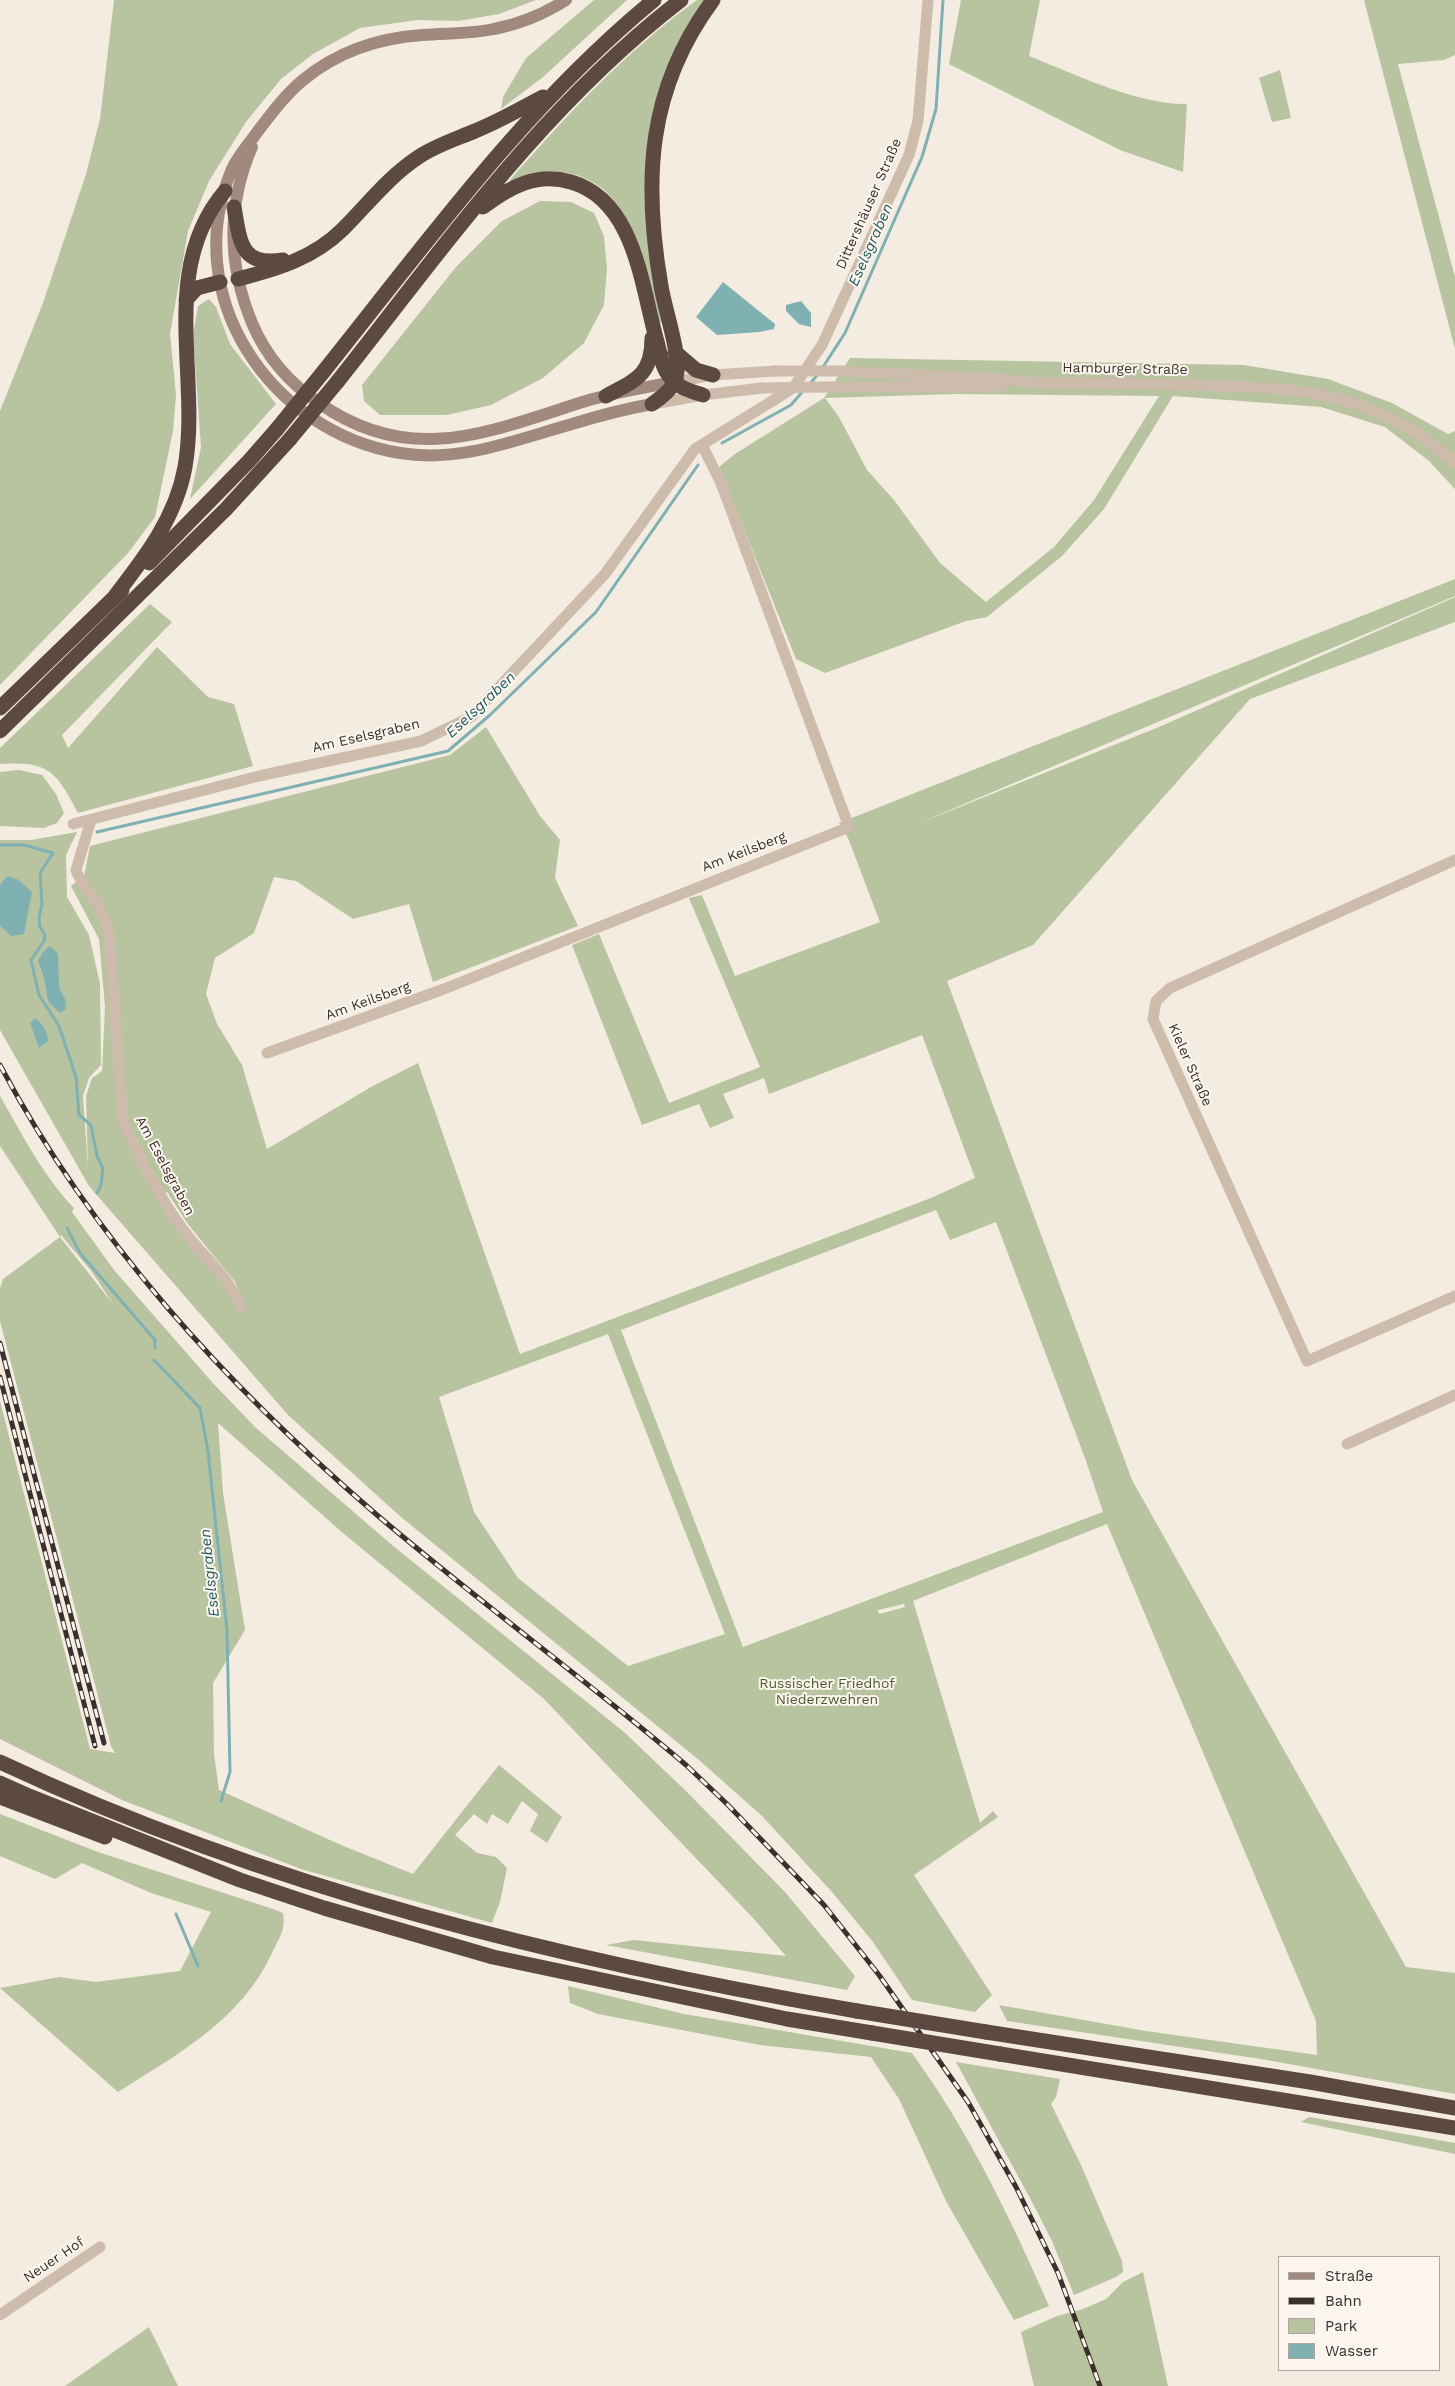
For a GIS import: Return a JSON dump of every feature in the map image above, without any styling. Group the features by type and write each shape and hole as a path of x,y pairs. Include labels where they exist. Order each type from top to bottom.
{"highway":[{"path":"0,708 249,461 324,371 468,188 555,90 611,36 654,0"},
{"path":"0,732 226,510 338,381 525,147 563,105 625,46 680,0"},
{"path":"652,404 664,395 674,382 678,366 666,318 654,245 651,193 654,141 662,100 674,66 688,37 713,0"},
{"path":"238,279 280,268 307,255 342,230 397,173 420,156 446,142 495,122 555,90"},
{"path":"463,224 501,194 528,181 556,179 573,182 590,190 612,208 623,225 633,254 665,370 674,382 681,387 703,395"},
{"path":"115,596 162,530 181,483 188,437 184,333 186,300 200,231 208,212 225,191"},
{"path":"234,207 241,244 252,257 270,262 307,255"},
{"path":"186,300 198,288 220,282"},
{"path":"606,396 636,380 646,369 652,354 652,324"},
{"path":"675,352 696,370 714,375"},
{"path":"0,1751 145,1818 179,1837"},
{"path":"0,1762 86,1801 179,1837 330,1889 501,1938 698,1982 857,2011 1310,2082 1455,2108"},
{"path":"0,1783 174,1855 324,1908 493,1957 788,2019 1455,2128"},
{"path":"0,1797 85,1830 174,1855"}],"main road":[{"path":"566,0 542,13 510,26 475,32 405,36 373,43 345,53 321,67 300,83 281,102 236,161 225,191 218,223 217,244 220,282 229,314 241,342 256,365 275,388 318,423 350,439 375,448 419,456 471,453 574,423 652,404"},
{"path":"258,131 242,170 234,207 232,242 238,279 256,332 279,368 301,390 327,409 373,430 423,439 462,438 493,431 606,396 674,382"},
{"path":"220,282 238,279"}],"street":[{"name":"Dittershäuser Straße","path":"702,445 793,388 822,345 909,155 919,113 928,0"},
{"name":"Hamburger Straße","path":"674,382 714,375 775,371 839,371 1002,379 1034,383 1261,387 1326,394 1373,410 1408,427 1431,442 1455,463"},
{"path":"652,404 703,395 762,388 936,388 1034,383"},
{"name":"Am Eselsgraben","path":"73,824 259,776 421,741 471,717 605,574 689,456 702,445"},
{"name":"Am Keilsberg","path":"268,1053 444,989 849,827 721,483 702,445"},
{"name":"Am Eselsgraben","path":"91,820 76,870 78,877 98,903 107,922 123,1121 144,1165 181,1228 233,1289 241,1307"},
{"name":"Kieler Straße","path":"1455,860 1170,988 1156,1001 1153,1019 1307,1361 1455,1296"},
{"path":"1347,1444 1455,1395"},
{"name":"Neuer Hof","path":"0,2315 100,2247"}],"green space":[{"path":"114,0 536,0 499,14 458,21 418,20 360,28 313,54 281,79 246,122 209,181 188,231 170,334 176,395 173,431 155,517 128,553 0,685 0,411 43,303 86,174 100,119"},
{"path":"594,0 627,0 543,77 501,109 503,97 526,58"},
{"path":"697,0 706,0 683,35 653,119 663,322 659,323 648,276 632,229 620,208 605,191 585,178 560,172 536,172 509,181 552,132 598,85 646,41"},
{"path":"961,0 1040,0 1029,56 1128,94 1168,103 1187,104 1183,172 1120,150 949,64"},
{"path":"1364,0 1455,0 1455,55 1444,60 1398,64 1455,277 1455,349"},
{"path":"1280,70 1291,118 1272,122 1259,78"},
{"path":"540,201 571,202 594,213 604,236 607,269 604,305 584,343 543,378 491,405 447,415 380,415 364,401 362,385 456,267 502,221"},
{"path":"209,299 216,307 230,344 276,404 190,499 201,447 193,335 198,306"},
{"path":"850,358 1244,365 1328,379 1392,403 1448,434 1455,431 1455,489 1429,461 1385,427 1321,407 1173,396 1104,509 1062,556 987,617 966,621 825,673 796,659 719,467 735,454 824,398","holes":["956,394 1159,396 1094,500 1054,547 986,602 940,563 894,500 867,470 839,417 825,398"]},
{"name":"Russischer Friedhof Niederzwehren","path":"1455,579 1455,596 917,824 1159,727 1455,597 1455,622 1250,699 1033,945 947,981 1132,1480 1406,1967 1455,1973 1455,2094 1261,2059 1007,2021 999,2005 1146,2031 1317,2055 1316,2021 1107,1524 913,1601 980,1823 993,1811 998,1817 914,1875 992,1995 975,2012 912,2000 873,1942 832,1892 762,1816 699,1760 401,1517 288,1415 89,1186 0,1030 0,840 31,840 77,832 66,855 67,897 89,935 100,984 101,1065 89,1078 83,1096 88,1168 86,1096 92,1078 102,1071 105,1007 99,939 71,886 84,876 90,846 450,755 486,727 540,816 560,840 555,878 578,926 433,982 409,904 353,919 296,881 274,877 254,933 215,958 206,994 217,1024 242,1065 267,1149 371,1087 418,1063 520,1354 931,1198 975,1178 922,1035 769,1094 764,1078 723,1094 734,1118 710,1128 699,1104 642,1125 572,945 599,934 669,1103 760,1067 689,898 702,895 735,976 880,922 848,838 839,823","holes":["167,1192 187,1223 235,1282 240,1293 158,1195","936,1210 950,1240 996,1222 1085,1458 1103,1512 743,1647 621,1330","608,1334 725,1634 628,1666 518,1578 474,1512 439,1397","904,1604 905,1607 879,1614 878,1610"]},
{"path":"150,604 172,622 62,735 68,748 157,647 208,697 234,704 253,766 78,813 57,778 40,767 30,764 0,764 0,748"},
{"path":"19,770 42,775 56,794 64,813 57,823 44,828 0,826 0,772"},
{"path":"0,1096 43,1169 74,1208 72,1212 114,1270 212,1382 255,1427 392,1545 624,1732 687,1792 785,1892 855,1976 847,1990 606,1945 634,1940 786,1956 753,1918 543,1698 343,1533 218,1423 223,1493 245,1630 213,1683 214,1754 219,1790 341,1845 413,1874 499,1765 562,1817 547,1843 530,1831 538,1814 522,1801 508,1824 492,1814 487,1824 474,1814 455,1835 477,1853 496,1857 507,1868 500,1902 492,1923 301,1869 122,1800 0,1739 0,1401 90,1749 115,1753 111,1746 0,1321 0,1288 3,1279 60,1237 0,1146","holes":["61,1235 92,1272 113,1304 60,1237"]},
{"path":"0,1814 98,1852 283,1913 284,1924 281,1934 259,1977 243,1998 206,2033 163,2064 118,2092 0,1988 59,1977 96,1982 180,1971 211,1912 151,1893 82,1863 55,1879 0,1856"},
{"path":"568,1986 684,2014 912,2053 933,2083 970,2144 1004,2208 1049,2306 1014,2320 946,2201 899,2099 871,2057 760,2045 598,2014 570,2003"},
{"path":"956,2062 1060,2079 1056,2097 1051,2104 1081,2165 1122,2261 1123,2272 1116,2277 1074,2295 1052,2241"},
{"path":"1309,2117 1455,2143 1455,2154 1301,2122"},
{"path":"1143,2272 1168,2386 1034,2386 1021,2332 1057,2316 1083,2309 1106,2299 1123,2282"},
{"path":"149,2327 178,2386 65,2386"}],"water":[{"path":"723,282 775,324 774,329 717,335 696,317"},
{"path":"801,301 811,313 811,327 799,324 786,311 786,305"},
{"path":"7,876 17,879 32,892 24,934 11,936 0,926 0,885"},
{"path":"50,946 58,954 59,988 65,999 66,1009 60,1013 48,1001 44,978 38,961 43,952"},
{"path":"35,1018 44,1028 48,1041 39,1048 30,1023"}],"waterway":[{"name":"Eselsgraben","path":"823,367 845,333 922,157 936,109 943,0"},
{"name":"Eselsgraben","path":"809,385 818,374"},
{"name":"Eselsgraben","path":"722,443 791,405 803,391"},
{"name":"Eselsgraben","path":"97,832 448,751 490,715 596,612 698,465"},
{"name":"Eselsgraben","path":"0,845 24,845 53,853 40,873 42,904 39,917 40,927 45,935 44,941 31,960 39,995 59,1026 76,1077 79,1115 91,1125 97,1156 103,1168 101,1185 97,1193"},
{"name":"Eselsgraben","path":"67,1228 80,1253 155,1340 155,1348"},
{"name":"Eselsgraben","path":"154,1360 200,1408 208,1451 227,1630 230,1772 221,1801"},
{"name":"Eselsgraben","path":"176,1914 198,1966"}],"railway":[{"path":"0,1065 37,1129 77,1191 167,1307 216,1362 268,1415 377,1515 686,1765 727,1804 824,1905 879,1975 968,2102 1016,2187 1058,2273 1100,2386"},
{"path":"0,1343 104,1743"},
{"path":"0,1377 95,1746"}]}
